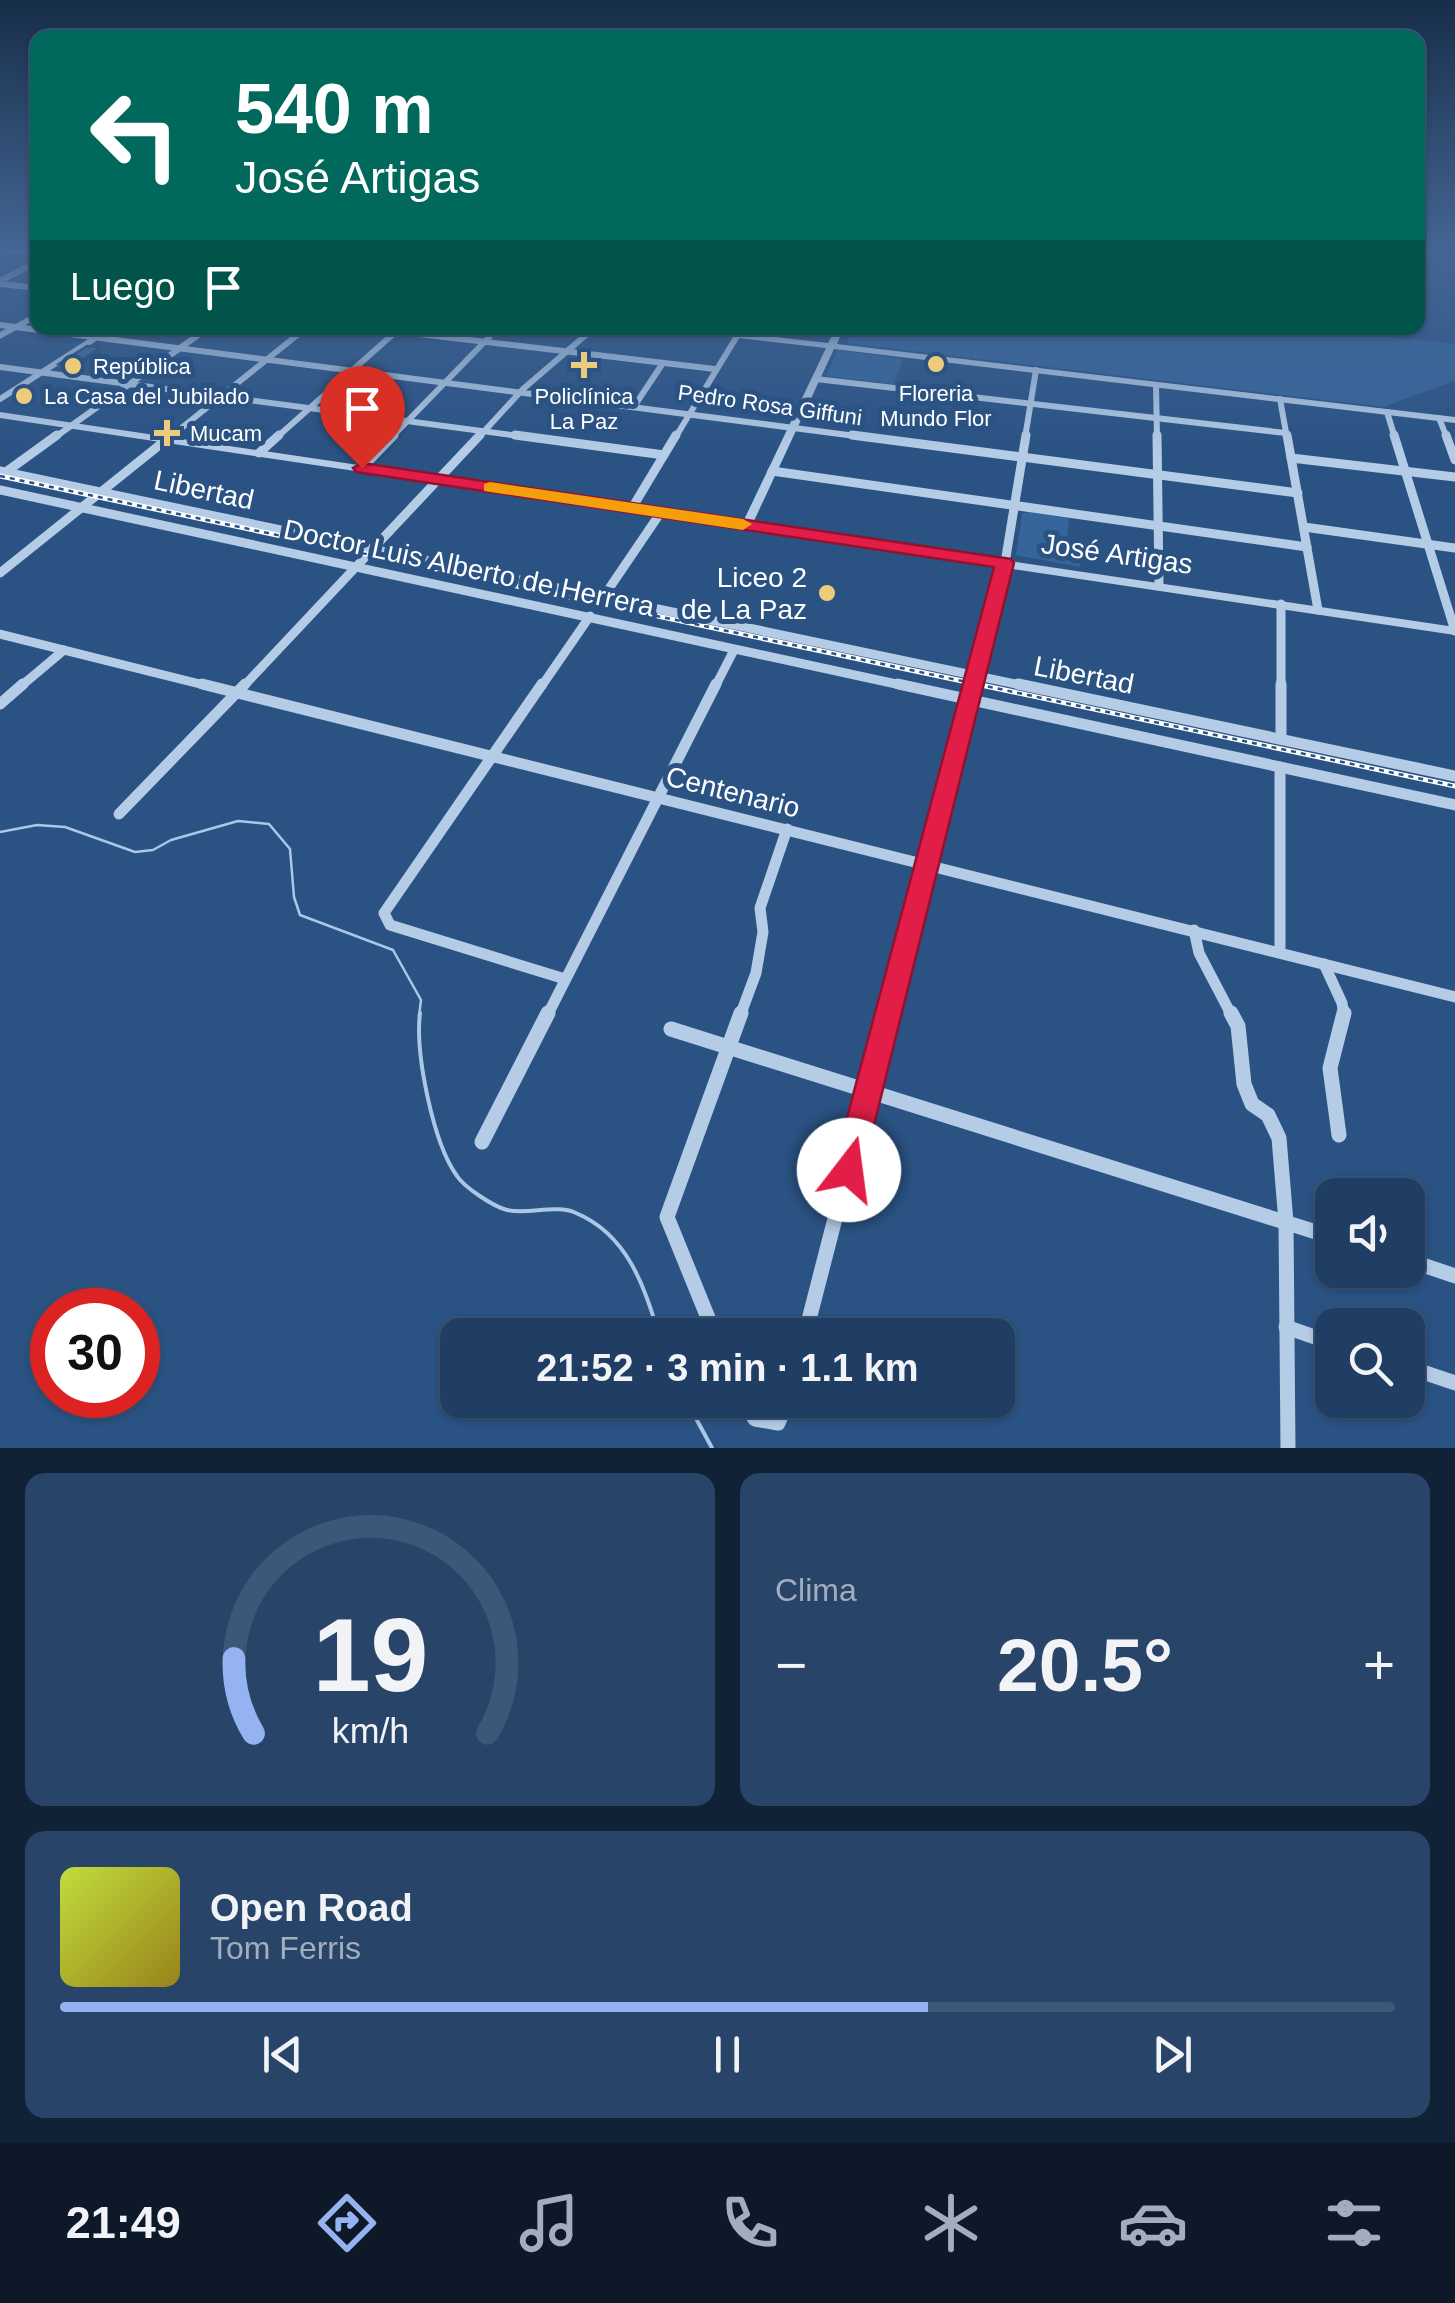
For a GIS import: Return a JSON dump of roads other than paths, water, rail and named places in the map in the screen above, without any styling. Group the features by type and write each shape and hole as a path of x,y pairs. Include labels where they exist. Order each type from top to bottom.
{"street":[{"path":"0,336 30,319"},
{"name":"Pedro Rosa Giffuni","path":"0,325 30,329"},
{"name":"Pedro Rosa Giffuni","path":"81,335 1298,492"},
{"path":"0,399 101,335"},
{"path":"3,472 198,335"},
{"path":"0,573 297,335"},
{"path":"259,453 392,335"},
{"path":"442,335 715,369"},
{"path":"362,468 490,335"},
{"path":"119,814 377,550 521,392 573,352 588,335"},
{"path":"632,508 736,335"},
{"path":"763,335 1455,420"},
{"path":"748,525 836,335"},
{"path":"635,405 663,363"},
{"path":"0,367 664,456"},
{"path":"810,1318 1004,563 1036,370"},
{"path":"816,379 1286,434"},
{"path":"1156,384 1159,586"},
{"path":"1280,399 1318,610"},
{"path":"1387,412 1455,631"},
{"name":"José Artigas","path":"0,415 1455,631"},
{"path":"1438,418 1455,460"},
{"path":"1292,458 1455,477"},
{"path":"772,471 1307,547"},
{"name":"Libertad","path":"3,472 1455,776"},
{"name":"Doctor Luis Alberto de Herrera","path":"0,490 362,565 734,650 1455,805"},
{"path":"604,596 661,512"},
{"path":"1304,527 1455,548"},
{"path":"1280,604 1282,738"},
{"path":"565,979 399,928 385,919 390,902 590,616"},
{"name":"Centenario","path":"0,634 494,754 1455,997"},
{"path":"0,704 64,650"},
{"path":"482,1142 734,650"},
{"path":"1280,767 1280,952"},
{"path":"708,1318 667,1217 756,973 762,932 760,908 787,829"},
{"path":"1194,930 1199,953 1238,1026 1244,1084 1252,1104 1268,1115 1278,1138 1286,1222 1288,1448"},
{"path":"1324,964 1343,1003 1345,1022 1334,1045 1330,1070 1331,1102 1339,1135"},
{"path":"671,1029 1315,1231"},
{"path":"1425,1266 1455,1276"},
{"path":"1286,1327 1315,1336"},
{"path":"1425,1373 1455,1383"},
{"path":"753,1418 766,1426 778,1424 780,1418"}],"waterway":[{"path":"0,832 37,825 65,827 135,852 153,850 171,840 238,821 269,824 290,849 294,897 300,915 393,950 421,1000 419,1016"},
{"path":"420,1013 420,1051 433,1120 457,1176 472,1191 501,1208 568,1210 594,1223 621,1248 640,1281 653,1318"},
{"path":"696,1418 712,1448"}],"railway":[{"path":"0,476 1455,786"}],"place":[{"name":"Floreria Mundo Flor","path":"936,364"},
{"name":"Policlínica La Paz","path":"584,365"},
{"name":"República","path":"73,366"},
{"name":"La Casa del Jubilado","path":"24,396"},
{"name":"Mucam","path":"167,433"},
{"name":"Liceo 2 de La Paz","path":"827,593"}]}
